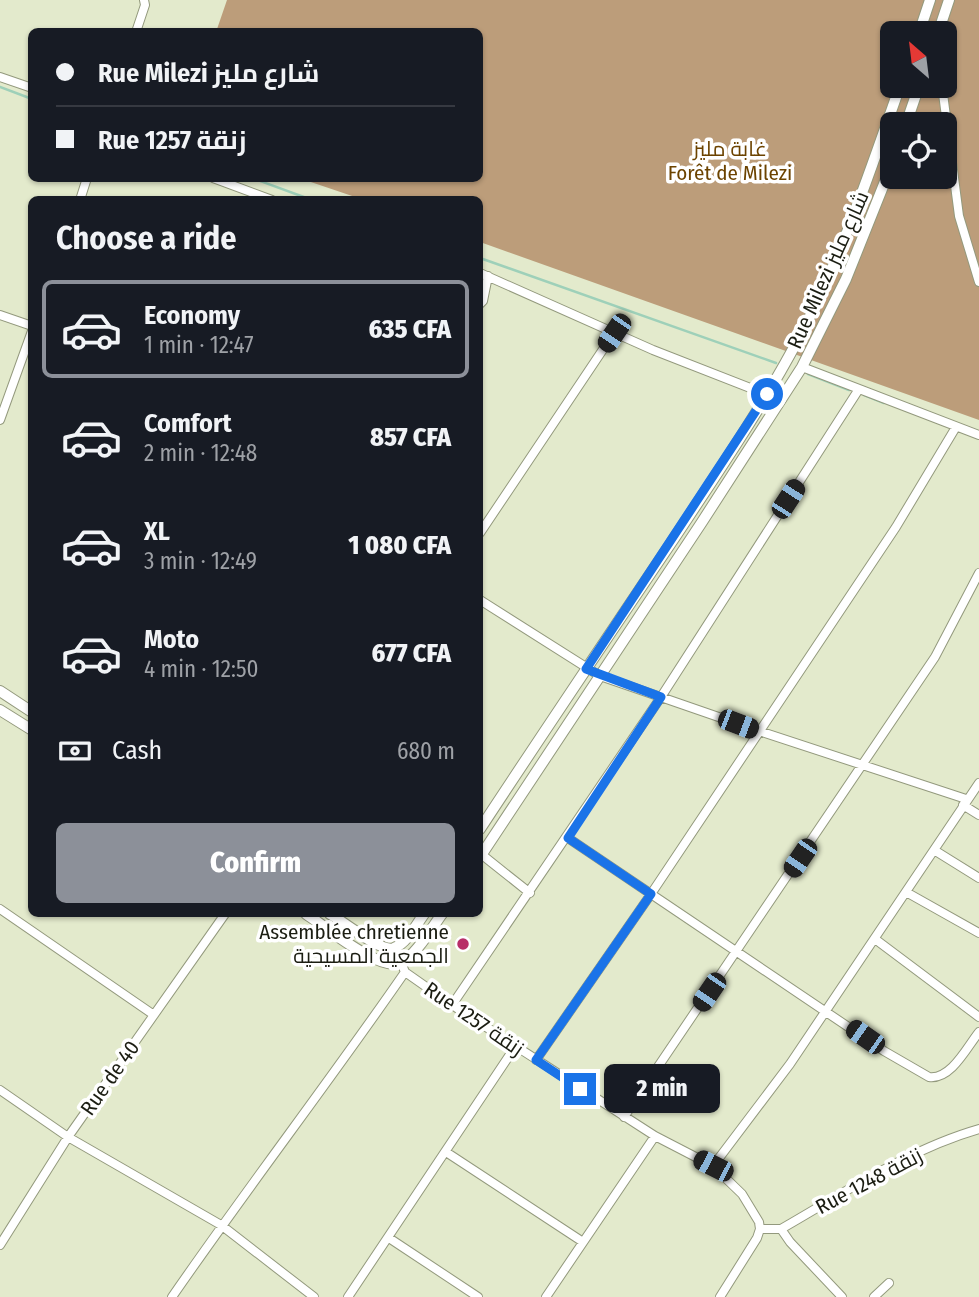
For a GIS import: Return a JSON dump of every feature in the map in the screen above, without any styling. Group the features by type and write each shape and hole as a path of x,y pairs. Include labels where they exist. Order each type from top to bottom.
{"street":[{"path":"137,28 145,5 144,0"},
{"path":"923,21 930,0"},
{"path":"942,21 949,0"},
{"path":"0,77 28,87"},
{"name":"Rue Milezi شارع مليز","path":"483,824 767,394 800,335 835,263 869,179 896,98"},
{"path":"944,98 959,216 979,282"},
{"path":"222,182 254,196"},
{"name":"Rue Milezi شارع مليز","path":"483,852 802,367 846,279 882,189"},
{"path":"483,301 484,274 614,333 781,400"},
{"path":"0,315 28,327"},
{"path":"483,529 614,333"},
{"path":"0,420 28,340"},
{"path":"802,367 979,435"},
{"path":"453,1005 661,697 859,389"},
{"path":"536,1060 651,894 896,527 956,427"},
{"path":"624,1117 935,657 979,573"},
{"path":"483,602 600,676 964,802 979,815"},
{"path":"0,691 28,709"},
{"path":"0,710 28,728"},
{"path":"713,1166 790,1064 979,783"},
{"path":"568,838 884,1051 929,1077 935,1078 948,1072 979,1032"},
{"path":"934,850 979,878"},
{"path":"483,858 530,893"},
{"path":"906,892 979,933"},
{"path":"0,909 154,1015"},
{"name":"Rue de 40","path":"0,1245 68,1138 223,917"},
{"path":"310,917 365,954 402,967"},
{"path":"335,917 388,949 395,948 422,917"},
{"path":"172,1297 355,1044 402,967 440,917"},
{"path":"875,939 979,1017"},
{"path":"395,948 402,967"},
{"name":"Rue 1257 زنقة","path":"402,967 453,1005 624,1117 654,1136 713,1166 742,1194 760,1228"},
{"path":"348,1297 514,1046"},
{"path":"0,1090 68,1138 221,1226 314,1297"},
{"name":"Rue 1248 زنقة","path":"781,1229 889,1168 979,1129"},
{"path":"546,1297 654,1136"},
{"path":"446,1152 583,1242"},
{"path":"720,1297 757,1238 760,1228 781,1229 842,1297"},
{"path":"388,1238 478,1297"},
{"path":"874,1297 889,1283"}],"green space":[{"name":"غابة مليز Forêt de Milezi","path":"227,0 979,0 979,420 483,243 483,196 352,196 311,182 483,182 483,28 217,28"}],"waterway":[{"path":"0,87 28,98"},
{"path":"263,182 301,196"},
{"path":"483,259 776,363"},
{"path":"808,374 849,390"},
{"path":"864,395 884,403"}],"place":[{"name":"Assemblée chretienne الجمعية المسيحية","path":"463,944"}],"route":[{"path":"580,1089 536,1060 651,894 568,838 661,697 586,669 711,483 767,394"}]}
